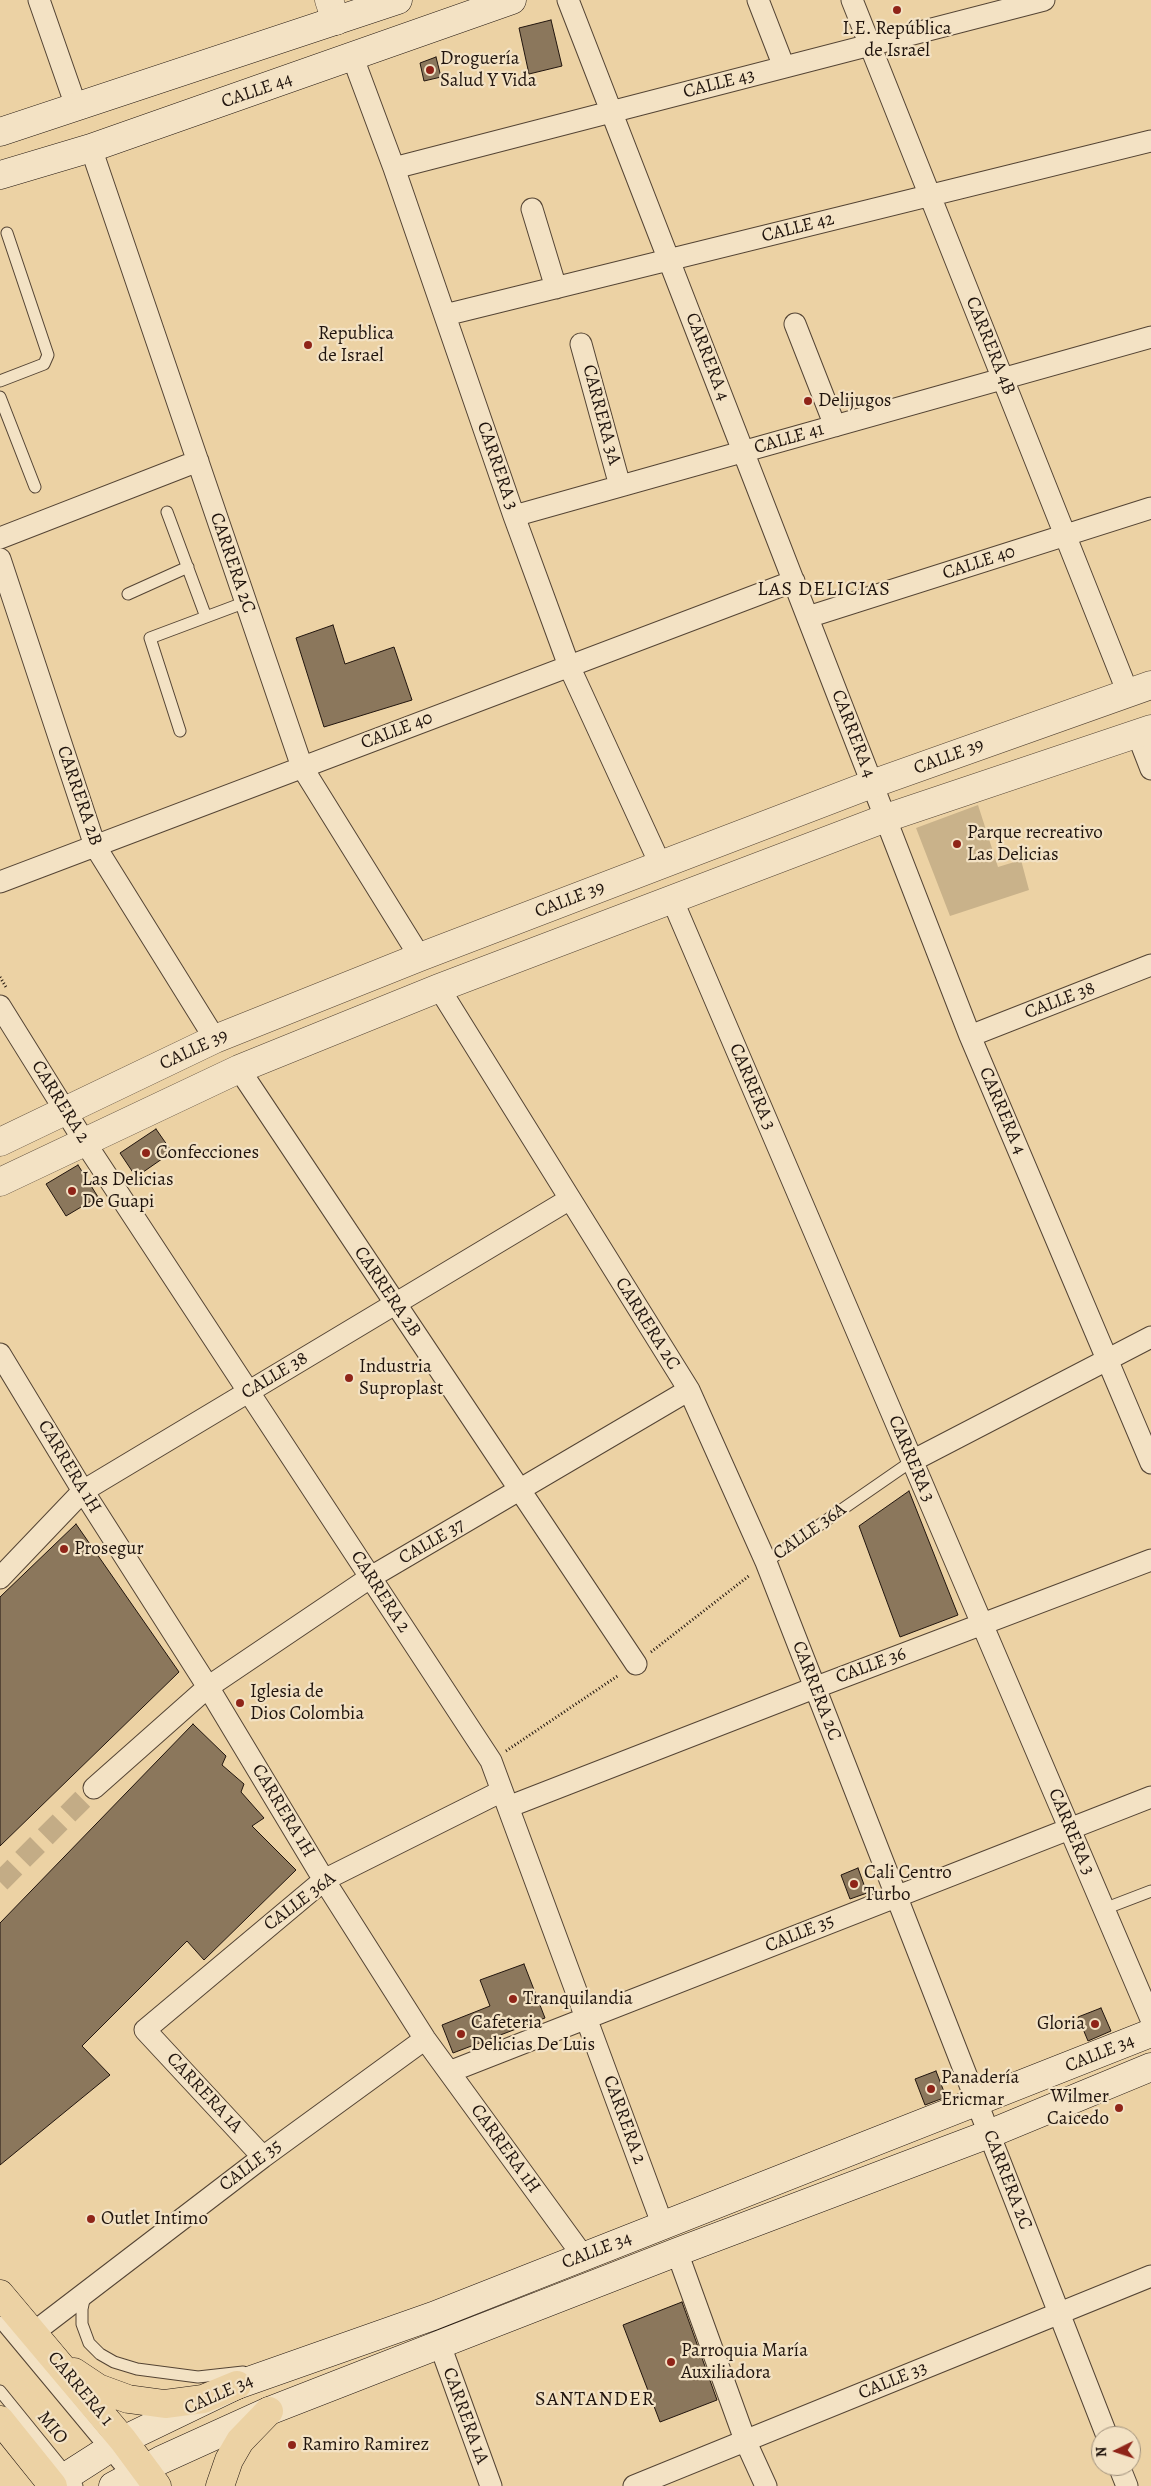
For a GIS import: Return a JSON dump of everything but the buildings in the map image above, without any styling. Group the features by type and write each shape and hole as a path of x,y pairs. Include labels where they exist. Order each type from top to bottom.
{"main road":[{"path":"0,132 76,106 333,10 398,0"},
{"name":"CALLE 44","path":"0,175 91,148 353,58 512,0"},
{"name":"CALLE 39","path":"0,1142 215,1038 420,957 872,784 1140,689"},
{"name":"CALLE 39","path":"0,1182 239,1069 439,988 886,818 1144,731"},
{"name":"CALLE 34","path":"60,2484 115,2445 238,2385 433,2316 1151,2033"},
{"name":"CALLE 34","path":"136,2481 270,2411 677,2252 989,2134 1151,2067"},
{"name":"CARRERA 1","path":"0,2294 40,2341 115,2445 136,2481"},
{"path":"40,2341 98,2388 128,2399 165,2404 203,2399 238,2385"},
{"path":"220,2486 229,2460 240,2442 270,2411"},
{"path":"0,2420 60,2484"}],"street":[{"path":"39,0 76,106"},
{"name":"CARRERA 4","path":"568,0 970,1036 1151,1463"},
{"path":"758,0 784,67"},
{"name":"CARRERA 4B","path":"852,0 1065,536 1140,689"},
{"name":"CALLE 43","path":"394,168 870,45 1022,3 1044,0"},
{"name":"CARRERA 3","path":"353,58 394,168 514,516 570,666 661,866"},
{"name":"CALLE 42","path":"445,315 1151,141"},
{"name":"CARRERA 2C","path":"91,148 302,767 420,957"},
{"path":"532,209 556,288"},
{"path":"795,324 835,426"},
{"name":"CALLE 41","path":"514,516 1151,337"},
{"name":"CARRERA 3A","path":"581,344 620,486"},
{"path":"0,538 198,461"},
{"name":"CALLE 40","path":"808,617 1151,508"},
{"name":"CARRERA 2B","path":"0,559 95,846 215,1038"},
{"name":"CALLE 40","path":"0,882 794,581"},
{"path":"1144,731 1151,769"},
{"name":"CARRERA 3","path":"672,899 1151,2019"},
{"name":"CALLE 38","path":"970,1036 1151,965"},
{"name":"CARRERA 2C","path":"439,988 689,1390 766,1562 1103,2426"},
{"name":"CARRERA 2","path":"0,1006 84,1142 491,1761 663,2226"},
{"name":"CARRERA 2B","path":"239,1069 636,1664"},
{"name":"CALLE 38","path":"0,1578 83,1491 570,1199"},
{"name":"CALLE 36A","path":"912,1461 1151,1338"},
{"name":"CARRERA 1H","path":"0,1355 83,1491 208,1687 324,1880 425,2039 583,2256"},
{"name":"CALLE 37","path":"94,1788 208,1687 371,1578 689,1390"},
{"name":"CALLE 36","path":"505,1799 814,1688 1151,1560"},
{"name":"CALLE 35","path":"449,2072 1151,1796"},
{"name":"CALLE 36A","path":"145,2030 324,1880 505,1799"},
{"name":"CARRERA 1A","path":"145,2030 263,2156"},
{"name":"CALLE 35","path":"40,2341 86,2293 263,2156 425,2039"},
{"path":"677,2252 745,2440 766,2486"},
{"name":"CALLE 33","path":"634,2486 1060,2315 1151,2276"},
{"name":"CARRERA 1A","path":"440,2345 491,2486"}],"lane":[{"path":"0,381 44,364 48,355 7,233"},
{"path":"0,397 35,488"},
{"path":"167,512 206,617"},
{"path":"128,594 188,567"},
{"path":"180,731 150,638 246,602"},
{"name":"CALLE 36A","path":"766,1562 912,1461"},
{"path":"1104,1908 1151,1890"},
{"path":"86,2293 82,2309 82,2324 89,2343 100,2354 114,2362 137,2369 198,2377 282,2368"},
{"name":"MIO","path":"0,2322 115,2445"},
{"name":"MIO","path":"0,2392 60,2484"}],"path":[{"name":"CALLE 36A","path":"491,1761 636,1664 766,1562"}],"shaded area":[{"name":"Parque recreativo Las Delicias","path":"978,805 998,867 1021,860 1029,890 950,916 916,828"}],"tunnel":[{"path":"0,1882 94,1788"}],"place":[{"name":"I.E. República de Israel","path":"897,10"},
{"name":"Droguería Salud Y Vida","path":"430,70"},
{"name":"Republica de Israel","path":"308,345"},
{"name":"Delijugos","path":"808,401"},
{"name":"Parque recreativo Las Delicias","path":"957,844"},
{"name":"Confecciones","path":"146,1153"},
{"name":"Las Delicias De Guapi","path":"72,1191"},
{"name":"Industria Suproplast","path":"349,1378"},
{"name":"Prosegur","path":"64,1549"},
{"name":"Iglesia de Dios Colombia","path":"240,1703"},
{"name":"Cali Centro Turbo","path":"854,1884"},
{"name":"Tranquilandia","path":"513,1999"},
{"name":"Gloria","path":"1095,2024"},
{"name":"Cafeteria Delicias De Luis","path":"461,2034"},
{"name":"Panadería Ericmar","path":"931,2089"},
{"name":"Wilmer Caicedo","path":"1119,2108"},
{"name":"Outlet Intimo","path":"91,2219"},
{"name":"Parroquia María Auxiliadora","path":"671,2362"},
{"name":"Ramiro Ramirez","path":"292,2445"}],"district":[{"name":"LAS DELICIAS","path":"824,590"},
{"name":"SANTANDER","path":"595,2400"}]}
